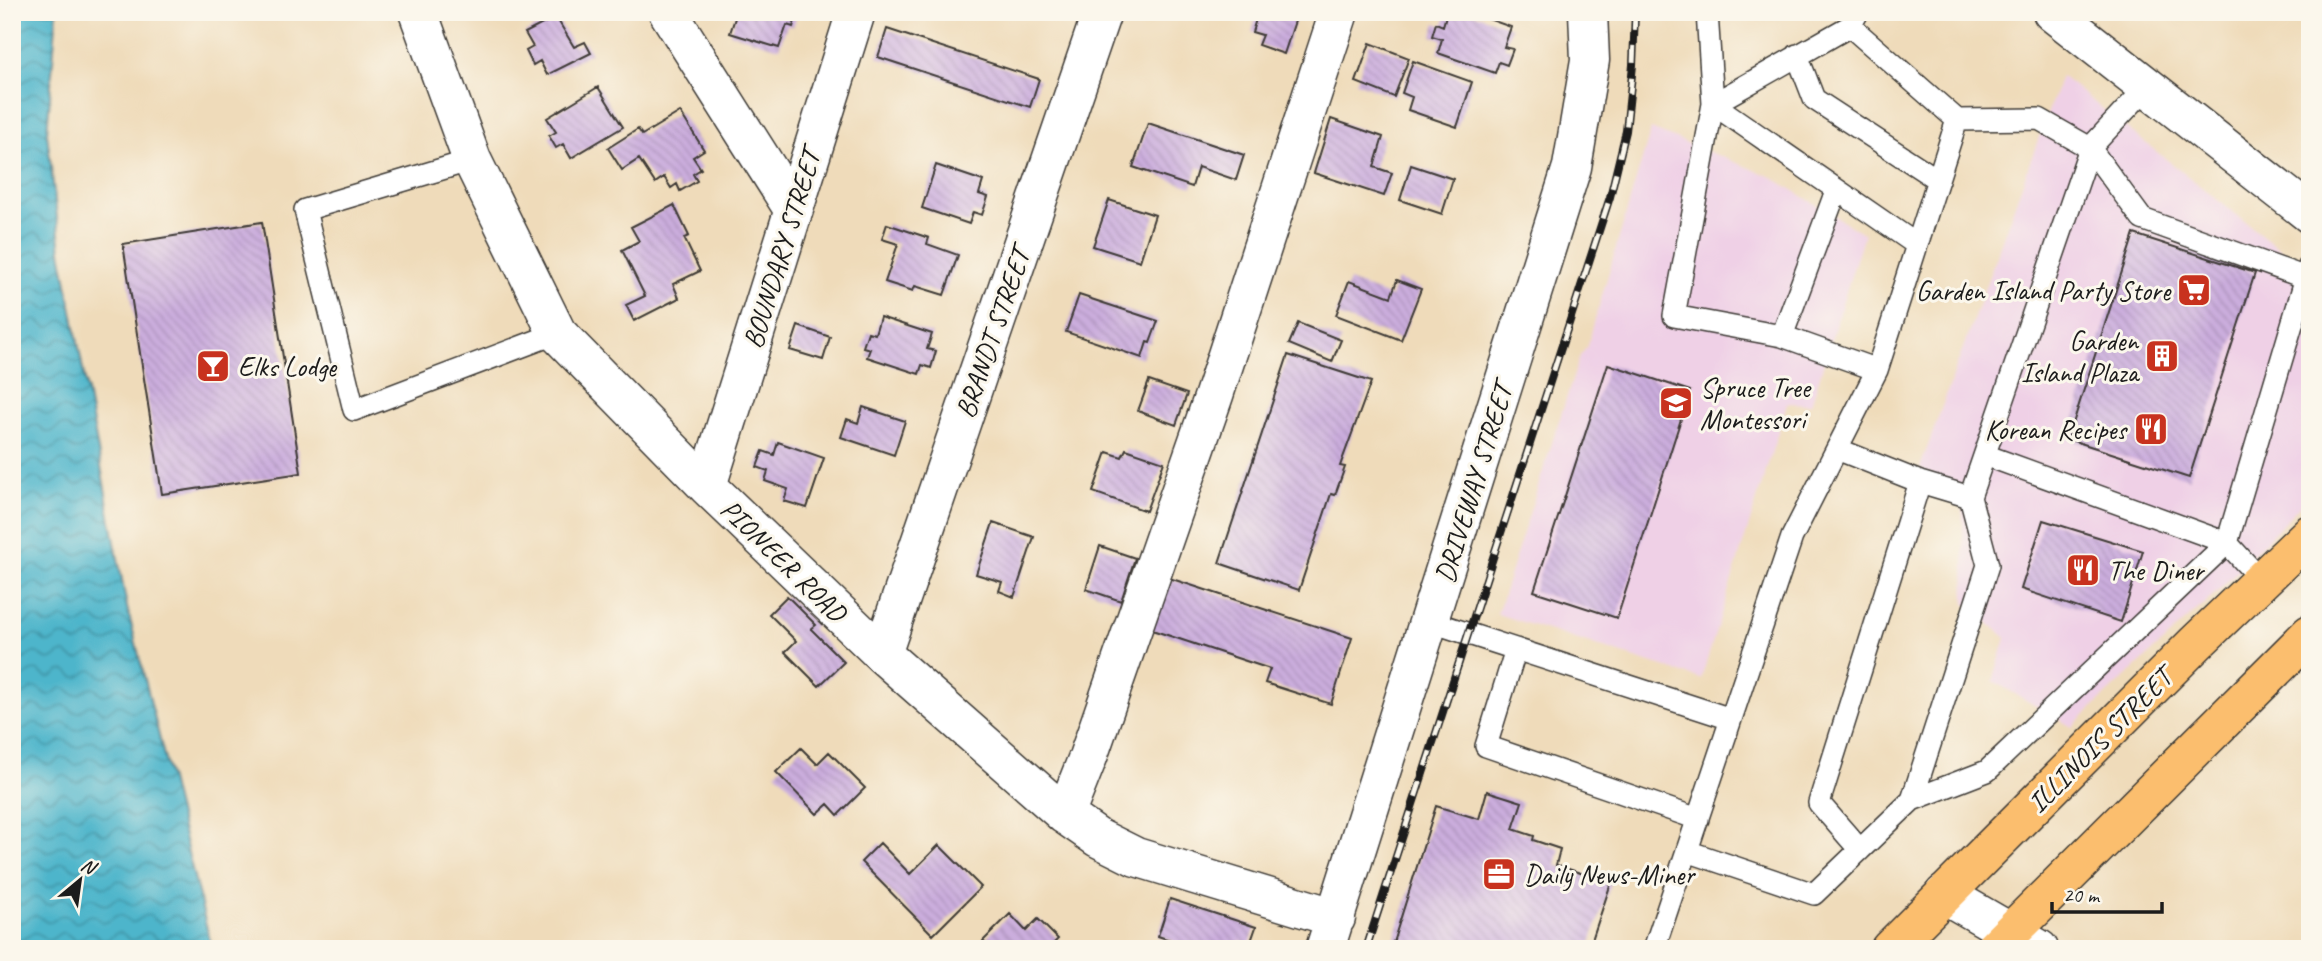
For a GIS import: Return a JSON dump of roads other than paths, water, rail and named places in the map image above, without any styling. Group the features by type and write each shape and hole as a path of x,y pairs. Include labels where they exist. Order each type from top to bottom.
{"main road":[{"name":"ILLINOIS STREET","path":"1890,949 2310,534"},
{"path":"2015,943 2310,634"}],"street":[{"name":"PIONEER ROAD","path":"418,12 472,160 557,333 707,486 882,654 1065,815 1098,838 1136,857 1331,934"},
{"path":"668,12 793,209"},
{"name":"BOUNDARY STREET","path":"707,486 856,12"},
{"name":"BRANDT STREET","path":"882,654 1102,12"},
{"path":"1065,815 1088,757 1214,395 1339,12"},
{"name":"DRIVEWAY STREET","path":"1331,934 1573,167 1590,60 1588,12"},
{"path":"2052,12 2310,214"},
{"path":"1944,894 2015,943"}],"lane":[{"path":"1707,12 1713,104 1674,316 1782,336 1877,370"},
{"path":"1687,851 1814,894 1912,800 1987,771 2227,543 2308,271 2142,219 2090,148 2039,119 1957,120 1854,19 1713,104"},
{"path":"1797,55 1814,99 1938,180"},
{"path":"1912,800 1988,565 1970,497 2090,148 2147,87"},
{"path":"1713,104 1917,245"},
{"path":"1654,949 1792,537 1877,370 1957,120"},
{"path":"472,160 305,210 354,410 557,333"},
{"path":"1782,336 1836,191"},
{"path":"1837,449 1920,482 1970,497"},
{"path":"1985,455 2227,543 2261,580"},
{"path":"1860,850 1819,803 1920,482"},
{"path":"1429,621 1731,719"},
{"path":"1516,649 1486,746 1698,819"}],"water":[{"path":"12,12 57,12 47,133 61,251 127,607 212,949 17,949 12,928"}],"railway":[{"path":"1366,949 1610,197 1626,131 1635,12"}],"place":[{"name":"Garden Island Party Store","path":"2194,290"},
{"name":"Garden Island Plaza","path":"2162,356"},
{"name":"Elks Lodge","path":"213,366"},
{"name":"Spruce Tree Montessori","path":"1676,403"},
{"name":"Korean Recipes","path":"2151,429"},
{"name":"The Diner","path":"2083,570"},
{"name":"Daily News-Miner","path":"1499,874"}]}
